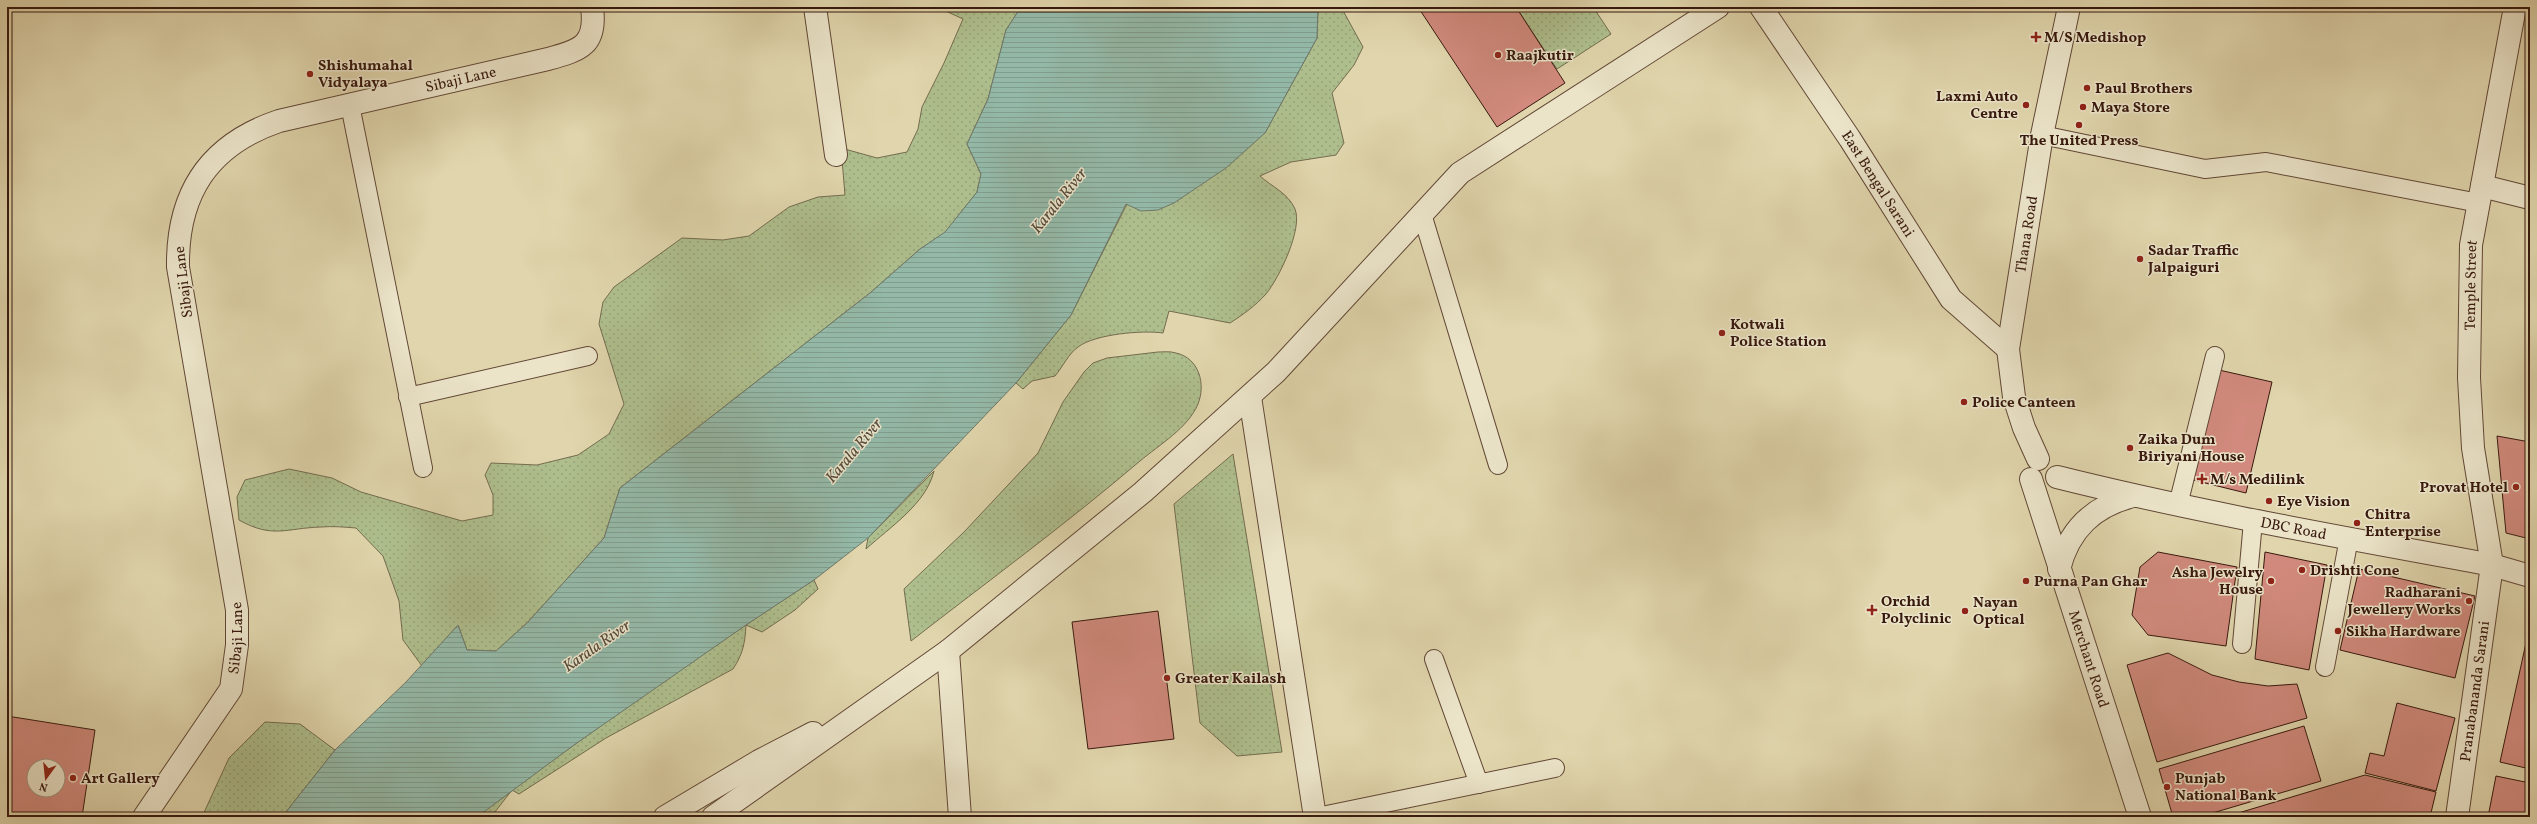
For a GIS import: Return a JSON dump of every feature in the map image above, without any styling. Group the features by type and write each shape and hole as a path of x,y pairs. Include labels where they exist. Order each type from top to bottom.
{"street":[{"name":"Sibaji Lane","path":"144,817 231,689 237,645 237,610 178,267 178,242 181,218 190,194 202,172 218,155 236,140 256,129 278,121 571,53 580,49 592,33 594,22 592,7"},
{"path":"815,7 836,155"},
{"path":"712,817 948,651 1143,492 1250,397 1460,173 1718,7"},
{"name":"East Bengal Sarani","path":"1761,7 1850,139 1951,299 2008,349"},
{"name":"Thana Road","path":"2034,469 2024,428 2014,397 2008,349 2042,136 2069,7"},
{"name":"Temple Street","path":"2492,564 2473,448 2469,378 2471,245 2515,7"},
{"path":"2480,195 2530,198"},
{"path":"1250,397 1316,817"},
{"name":"DBC Road","path":"2034,469 2037,485 2046,486 2057,477 2134,496 2253,521 2492,564 2530,576"},
{"name":"Merchant Road","path":"2034,469 2059,569 2140,817"},
{"path":"2059,569 2066,547 2082,523 2097,510 2114,501 2134,496"},
{"name":"Pranabananda Sarani","path":"2457,817 2492,564"},
{"path":"948,651 960,817"},
{"path":"665,817 759,761 874,702"}],"lane":[{"path":"350,105 423,468"},
{"path":"2042,136 2205,169 2266,162 2480,195"},
{"path":"1422,214 1498,465"},
{"path":"408,397 588,356"},
{"path":"2178,505 2215,356"},
{"path":"2242,644 2253,521"},
{"path":"2325,667 2349,538"},
{"path":"1434,659 1479,784"},
{"path":"1316,817 1555,768"}],"shaded area":[{"path":"937,7 1021,7 1006,30 988,99 967,144 981,174 977,192 945,233 920,249 870,293 620,488 604,538 527,623 496,651 467,650 458,625 422,666 403,640 399,601 383,556 356,528 325,527 271,531 251,526 239,520 237,497 245,480 289,469 332,478 361,492 462,521 493,515 493,495 485,475 491,463 537,465 578,455 609,434 624,404 599,324 603,302 614,287 682,238 723,240 749,236 789,207 818,197 845,195 841,148 877,158 907,152 918,129 922,107 944,63 963,19"},
{"path":"1318,7 1341,7 1363,47 1354,65 1332,93 1344,143 1336,155 1291,162 1260,176 1292,203 1297,218 1293,240 1288,253 1277,277 1266,294 1249,310 1230,323 1169,311 1163,333 1144,332 1119,334 1096,339 1078,347 1055,376 1032,381 1023,389 1016,383 1071,315 1127,204 1265,133 1317,38"},
{"path":"1516,7 1593,7 1611,34 1557,69"},
{"path":"1158,352 1171,352 1184,356 1190,360 1199,373 1201,388 1198,404 1187,421 1172,436 1084,507 911,641 904,589 964,532 1038,453 1063,402 1084,372 1093,363 1107,358"},
{"path":"1233,454 1282,752 1237,756 1200,723 1174,504"},
{"path":"934,471 930,483 915,504 906,514 866,549 868,538"},
{"path":"814,580 818,589 795,610 762,632 746,625"},
{"path":"746,625 743,648 733,669 606,738 519,794 512,790 491,817 477,817 482,811 647,693"},
{"path":"265,722 300,724 335,750 282,817 202,817 229,758"}],"water":[{"name":"Karala River","path":"1021,7 1318,7 1317,38 1265,133 1226,168 1174,203 1158,210 1141,211 1126,204 1071,315 1016,383 868,538 814,580 746,625 574,745 477,817 282,817 335,750 406,682 458,625 467,650 496,651 527,623 604,538 620,488 870,293 920,249 945,232 977,192 981,174 967,144 988,99 1006,30"}],"building":[{"name":"Raajkutir","path":"1418,7 1516,7 1565,83 1497,127"},
{"path":"2219,370 2272,382 2246,493 2193,480"},
{"name":"Provat Hotel","path":"2497,436 2530,442 2530,539 2506,533"},
{"path":"2158,552 2237,567 2226,646 2148,635 2132,615 2140,567"},
{"path":"2265,552 2327,565 2309,670 2255,659"},
{"path":"2359,569 2475,596 2455,678 2340,650"},
{"path":"1158,611 1174,739 1088,749 1072,622"},
{"path":"2530,629 2530,769 2500,762"},
{"path":"2168,653 2212,675 2239,682 2268,686 2297,684 2307,718 2157,762 2127,665"},
{"path":"2397,703 2455,718 2436,791 2365,773 2370,753 2384,756"},
{"name":"Art Gallery","path":"7,716 95,730 82,817 7,817"},
{"path":"2304,726 2321,781 2199,817 2173,817 2159,769"},
{"path":"2365,775 2436,792 2430,817 2225,817"},
{"path":"2496,776 2530,783 2530,817 2488,817"}],"place":[{"name":"M/S Medishop","path":"2036,37"},
{"name":"Raajkutir","path":"1498,55"},
{"name":"Shishumahal Vidyalaya","path":"310,74"},
{"name":"Paul Brothers","path":"2087,88"},
{"name":"Laxmi Auto Centre","path":"2026,105"},
{"name":"Maya Store","path":"2083,107"},
{"name":"The United Press","path":"2079,125"},
{"name":"Sadar Traffic Jalpaiguri","path":"2140,259"},
{"name":"Kotwali Police Station","path":"1722,333"},
{"name":"Police Canteen","path":"1964,402"},
{"name":"Zaika Dum Biriyani House","path":"2130,448"},
{"name":"M/s Medilink","path":"2202,479"},
{"name":"Provat Hotel","path":"2516,487"},
{"name":"Eye Vision","path":"2269,501"},
{"name":"Chitra Enterprise","path":"2357,523"},
{"name":"Drishti Cone","path":"2302,570"},
{"name":"Purna Pan Ghar","path":"2026,581"},
{"name":"Asha Jewelry House","path":"2271,581"},
{"name":"Radharani Jewellery Works","path":"2469,601"},
{"name":"Orchid Polyclinic","path":"1872,610"},
{"name":"Nayan Optical","path":"1965,611"},
{"name":"Sikha Hardware","path":"2338,631"},
{"name":"Greater Kailash","path":"1167,678"},
{"name":"Art Gallery","path":"73,778"},
{"name":"Punjab National Bank","path":"2167,787"}]}
